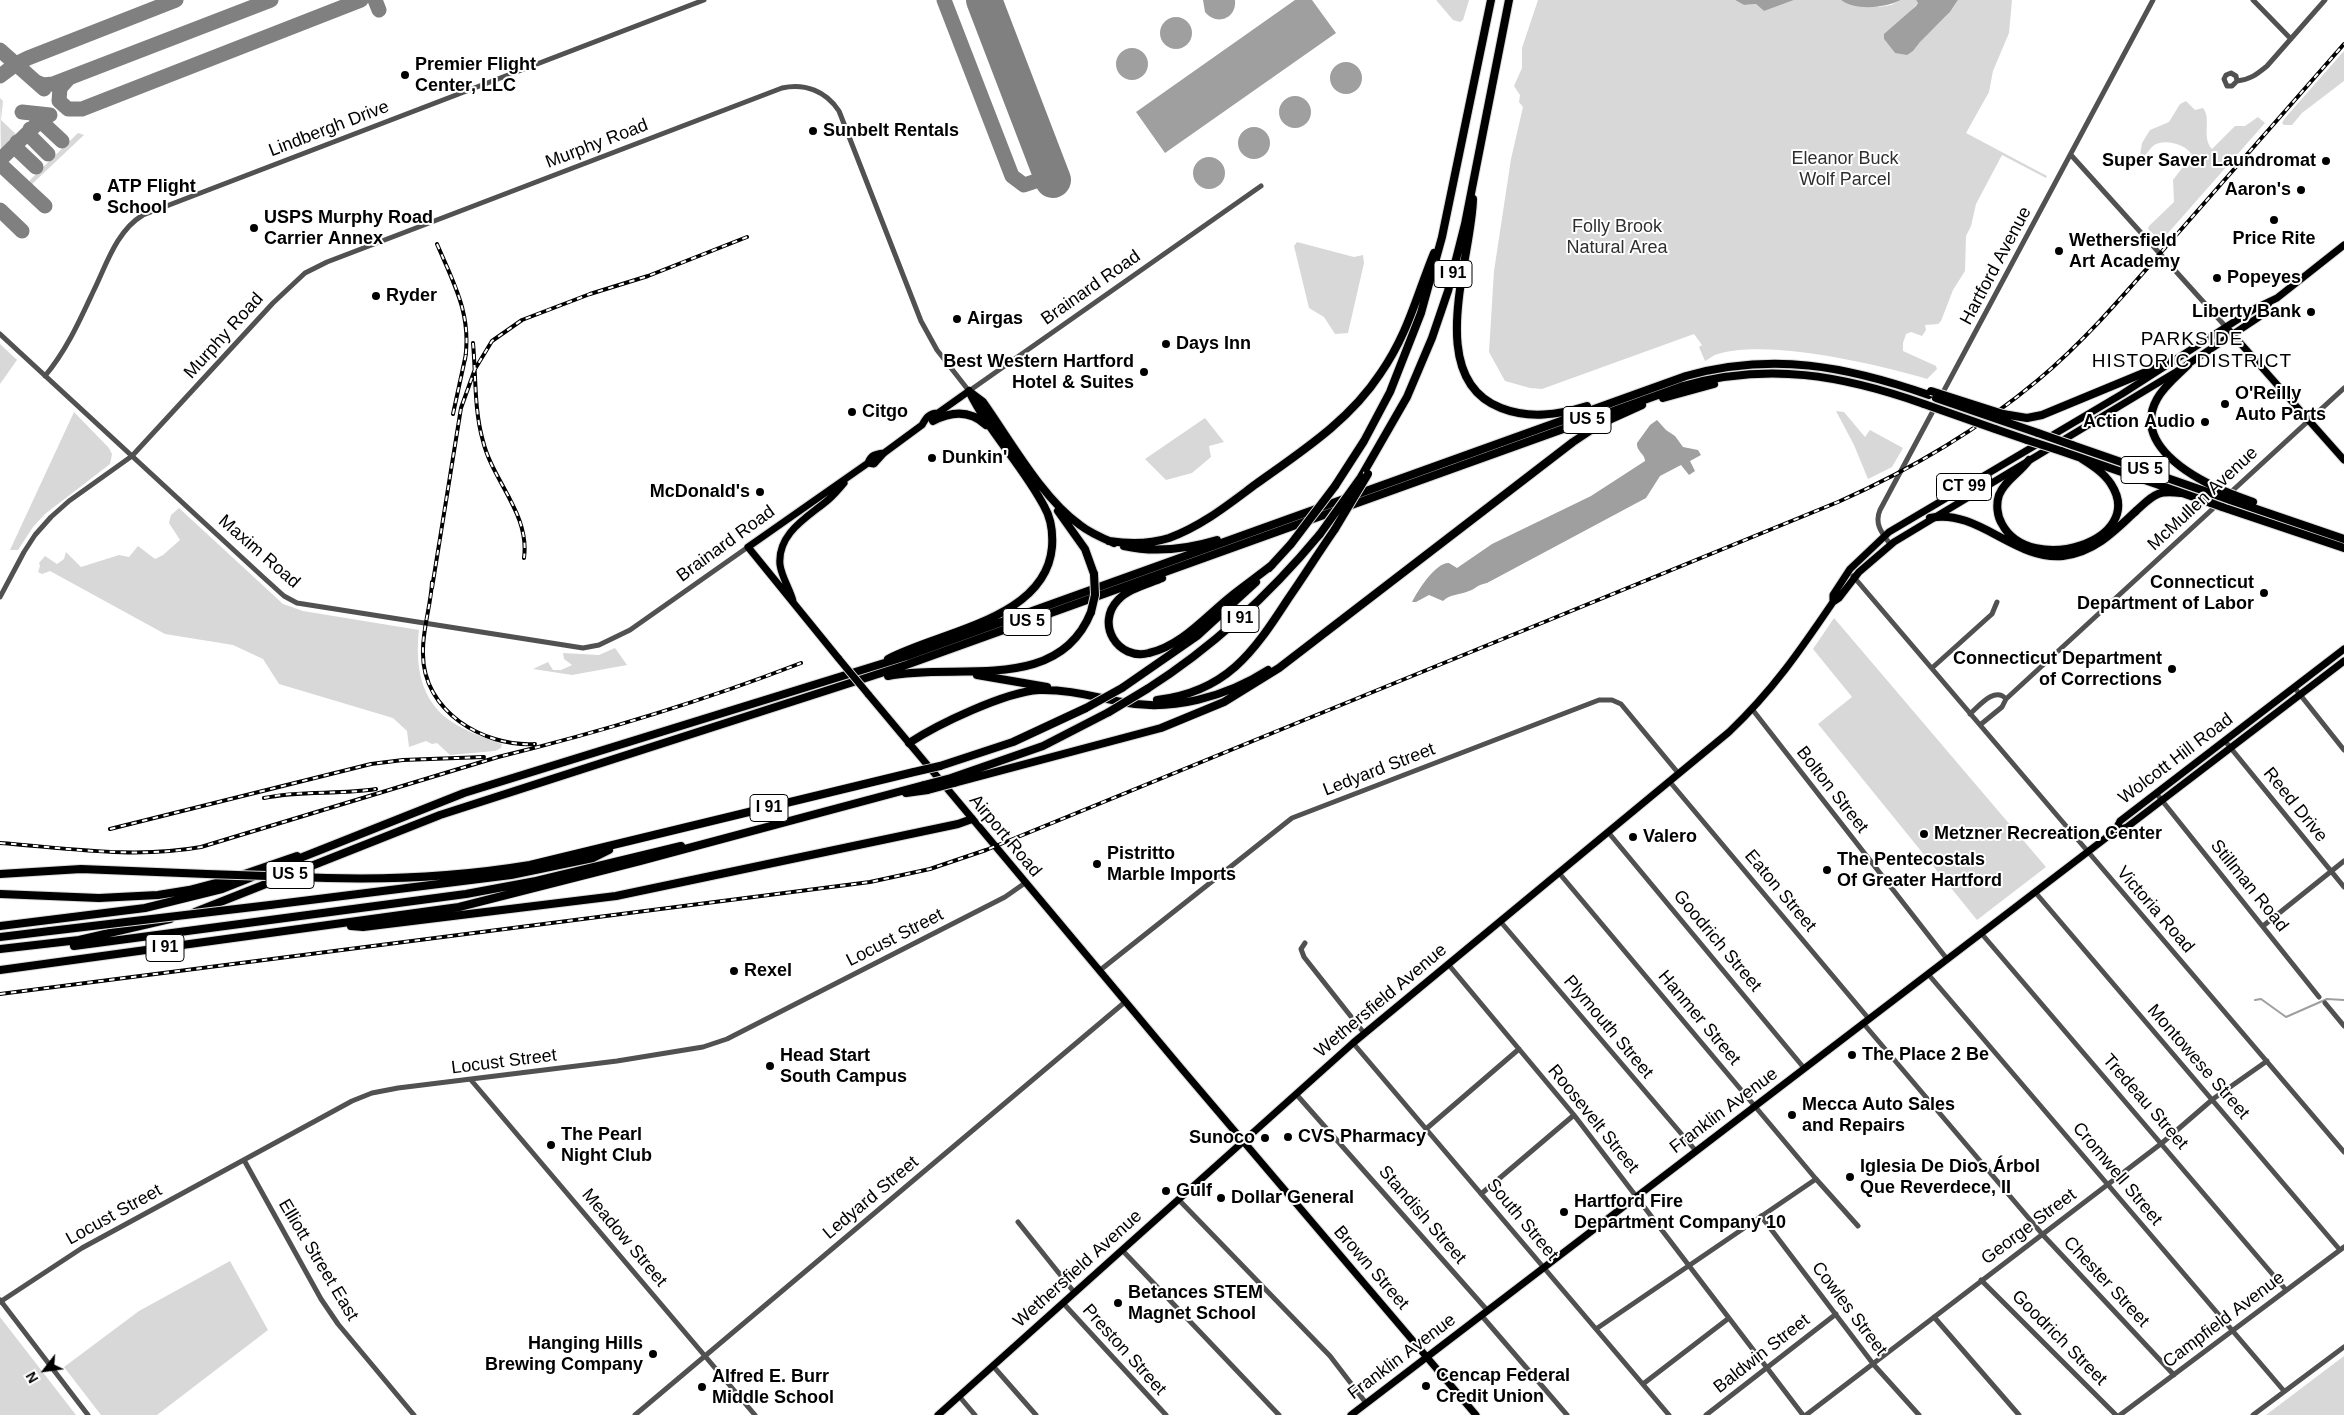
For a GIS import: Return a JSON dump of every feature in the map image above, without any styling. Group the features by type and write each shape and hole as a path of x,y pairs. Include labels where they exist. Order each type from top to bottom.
{"highway":[{"name":"I 91","path":"0,874 74,869 327,878 409,878 472,873 539,863 940,766 1020,739 1086,708 1122,688 1168,658 1206,628 1272,565 1291,544 1335,486 1369,431 1402,364 1425,299 1443,233 1491,0"},
{"name":"I 91","path":"0,970 329,926 468,905 889,794 926,788 952,780 1034,749 1109,712 1147,690 1196,655 1241,618 1284,576 1320,534 1365,475 1404,402 1438,323 1457,259 1509,0"},
{"path":"1474,179 1473,213 1456,328 1460,360 1474,388 1493,404 1516,412 1539,415 1570,411 1615,396 1634,394"},
{"path":"1110,541 1137,543 1155,541 1192,528 1218,512 1315,442 1341,420 1374,383 1401,341 1443,233"},
{"path":"2001,417 2027,418 2042,415 2175,360"},
{"name":"US 5","path":"0,950 89,938 180,917 228,900 448,812 915,662 1634,394 1703,372 1766,363 1821,366 1891,382 2001,417 2072,445 2222,493 2271,514 2344,539"},
{"path":"2188,365 2166,387 2156,401 2152,418 2154,433 2161,447 2174,461 2222,493"},
{"name":"US 5","path":"0,926 135,910 184,900 231,886 464,793 868,669 1683,386 1747,374 1795,374 1854,382 1924,404 2344,548"},
{"path":"952,780 1144,733 1194,716 1224,702 1262,680 1558,453 1600,424 1647,404 1703,386 1753,377 1795,374"},
{"path":"868,669 898,653 1013,607 1031,593 1044,576 1052,546 1051,526 1047,511 996,436 969,391"},
{"path":"795,702 817,699 899,674 923,671 964,672 1013,669 1043,661 1060,652 1082,630 1091,612 1095,594 1094,574 1085,549 983,402 969,391"},
{"path":"933,421 948,415 968,414 980,420 996,436"},
{"path":"2028,460 2000,492 1997,504 1999,518 2006,530 2020,541 2039,548 2059,550 2080,546 2099,537 2111,525 2117,512 2116,496 2111,485 2100,472 2082,459"},
{"path":"1110,699 1148,701 1178,696 1204,687 1234,670 1265,635 1334,528 1365,475"},
{"path":"1042,486 1075,522 1091,533 1137,549 1173,549 1257,535"},
{"path":"1930,518 1944,516 1958,518 2028,551 2046,556 2063,556 2081,552 2099,543 2154,496 2166,492 2181,493"},
{"path":"1257,535 1121,597 1110,613 1108,624 1112,636 1119,646 1133,654 1147,654 1161,649 1186,634 1272,565"},
{"path":"964,672 1136,704 1188,701 1219,694 1265,672 1328,630"},
{"path":"909,743 932,729 1012,695 1038,690 1063,691"},
{"path":"329,926 363,927 616,896 791,861 958,824 972,819"},
{"path":"0,937 524,873 593,858 625,842"},
{"path":"0,954 458,896 536,881 668,848 712,842"},
{"path":"0,894 98,898 158,895 213,884 286,858 314,852"}],"main road":[{"name":"CT 99","path":"1884,536 2175,360 2254,309 2269,303 2344,245"},
{"name":"CT 99","path":"1890,544 1930,518 2188,365 2265,312 2269,303"},
{"path":"2226,327 2344,460"},
{"name":"Brainard Road","path":"922,425 928,425 938,413 969,391"},
{"name":"Brainard Road","path":"748,547 868,464 874,464 884,453 922,425 926,418 933,413 938,413"},
{"path":"794,604 781,568 780,554 784,543 794,528 831,498 852,475"},
{"path":"1917,515 1922,523"},
{"path":"1832,602 1833,595 1848,572 1884,536"},
{"path":"1832,602 1839,598 1854,578 1890,544"},
{"name":"Airport Road","path":"748,547 1025,883 1243,1141"},
{"name":"Wethersfield Avenue","path":"938,1415 1352,1043 1723,738 1752,709 1796,657 1832,602"},
{"name":"Wolcott Hill Road","path":"2115,831 2119,822 2344,649"},
{"name":"Wolcott Hill Road","path":"2115,831 2124,829 2344,661"},
{"name":"Franklin Avenue","path":"1351,1415 2115,831"},
{"name":"Brown Street","path":"1243,1141 1476,1415"}],"street":[{"name":"Lindbergh Drive","path":"45,376 68,344 119,238 130,224 143,216 704,0"},
{"name":"Hartford Avenue","path":"1890,544 1877,523 1878,513 2153,0"},
{"path":"2253,0 2291,39"},
{"path":"2237,81 2247,80 2267,66 2325,0"},
{"name":"Murphy Road","path":"0,597 34,535 69,502 132,456 272,303 297,280 317,267 782,88 806,87 821,92 839,111 921,321 940,354 969,391"},
{"path":"2071,155 2226,327"},
{"name":"Brainard Road","path":"969,391 1261,186"},
{"name":"Maxim Road","path":"0,334 284,596 297,604 562,646 583,648 599,645"},
{"name":"McMullen Avenue","path":"1980,725 2002,707 2006,699 2344,388"},
{"name":"Brainard Road","path":"599,645 630,630 748,547"},
{"name":"Victoria Road","path":"1848,572 2344,1152"},
{"path":"1932,668 1992,614 1997,602"},
{"path":"2294,688 2344,750"},
{"path":"1970,714 1988,698 1996,694 2002,695 2006,699"},
{"name":"Ledyard Street","path":"1099,971 1292,818 1599,700 1612,700 1621,704 1679,774"},
{"name":"Bolton Street","path":"1752,709 1947,959"},
{"name":"Reed Drive","path":"2225,740 2344,887"},
{"name":"Eaton Street","path":"1670,782 1866,1021"},
{"name":"Stillman Road","path":"2156,793 2319,997"},
{"name":"Goodrich Street","path":"1608,832 1804,1068"},
{"path":"2263,926 2344,861"},
{"name":"Hanmer Street","path":"1559,873 1816,1179 1858,1226"},
{"name":"Locust Street","path":"0,1301 82,1248 337,1108 372,1093 674,1053 727,1038 1005,897 1025,883"},
{"name":"Montowese Street","path":"2035,892 2212,1100 2342,1248"},
{"name":"Plymouth Street","path":"1500,921 1696,1151"},
{"name":"Tredeau Street","path":"1981,933 2286,1290"},
{"path":"1305,943 1301,949 1303,956 1364,1033"},
{"name":"Roosevelt Street","path":"1448,964 1574,1115 1637,1196 1688,1267 1805,1415"},
{"name":"Cromwell Street","path":"1928,974 2284,1391"},
{"name":"Ledyard Street","path":"635,1415 1125,1002"},
{"path":"2325,1003 2344,1026"},
{"name":"Chester Street","path":"1866,1021 2043,1235 2174,1375"},
{"name":"South Street","path":"1352,1043 1669,1415"},
{"path":"1426,1129 1520,1049"},
{"name":"George Street","path":"1805,1415 1874,1365 2162,1143 2212,1100 2267,1061"},
{"name":"Meadow Street","path":"471,1080 755,1415"},
{"name":"Standish Street","path":"1296,1094 1484,1313 1567,1415"},
{"path":"1481,1194 1574,1115"},
{"name":"Elliott Street East","path":"244,1160 334,1318 414,1415"},
{"path":"1596,1329 1816,1179"},
{"path":"1178,1199 1330,1356 1366,1404"},
{"name":"Cowles Street","path":"1761,1216 1874,1365 1919,1415"},
{"path":"1018,1222 1074,1292"},
{"name":"Campfield Avenue","path":"2120,1415 2342,1248"},
{"path":"1122,1250 1279,1415"},
{"name":"Goodrich Street","path":"1982,1280 2116,1415"},
{"path":"0,1301 88,1415"},
{"name":"Preston Street","path":"1063,1303 1166,1415"},
{"name":"Baldwin Street","path":"1706,1415 1836,1314"},
{"path":"1934,1317 2019,1415"},
{"path":"1643,1384 1728,1318"},
{"path":"2253,1415 2344,1347"},
{"path":"993,1366 1036,1415"},
{"path":"959,1396 975,1415"}],"green space":[{"path":"1436,0 1469,0 1463,20 1460,22 1453,20"},
{"name":"Folly Brook Natural Area","path":"1538,0 1735,0 1744,5 1756,4 1764,11 1794,0 1841,0 1858,6 1879,7 1891,5 1901,0 1916,0 1918,3 1884,39 1895,53 1913,51 1948,14 1958,0 2012,0 2009,33 1993,71 1989,92 1966,133 2047,176 2046,178 2002,155 1976,204 1971,226 1966,236 1965,271 1953,290 1941,321 1938,324 1925,325 1926,330 1922,336 1911,332 1906,334 1903,343 1903,351 1936,366 1937,369 1927,379 1822,355 1765,349 1740,350 1718,354 1705,361 1699,347 1702,345 1694,334 1542,389 1530,388 1505,381 1489,352 1494,271 1511,159 1523,107 1519,102 1520,95 1514,86 1522,68 1522,48"},
{"path":"2344,51 2344,81 2302,113 2292,125 2284,125 2282,123 2285,118"},
{"path":"0,98 3,101 1,120 20,138 1,156"},
{"path":"2186,101 2195,110 2203,108 2206,112 2207,139 2212,149 2235,126 2245,126 2258,117 2265,123 2161,241 2148,229 2149,226 2174,202 2173,180 2192,155 2180,145 2162,142 2153,146 2143,158 2140,155 2142,143 2150,130 2169,122 2180,104"},
{"path":"78,133 84,135 30,184 30,180"},
{"path":"1297,242 1354,257 1363,255 1364,263 1348,333 1335,334 1324,317 1309,308 1294,246"},
{"path":"0,344 17,360 0,384"},
{"path":"1836,411 1844,412 1865,437 1870,430 1903,448 1892,467 1868,479 1854,445"},
{"path":"74,412 109,448 112,454 110,464 45,514 33,527 18,550 10,550"},
{"path":"1205,418 1224,442 1209,446 1211,457 1192,473 1166,480 1145,459"},
{"path":"179,508 283,604 303,611 419,630 419,669 426,693 433,704 458,726 502,744 501,748 495,751 450,755 437,743 432,744 426,741 409,747 407,731 393,718 279,684 263,659 233,645 165,634 50,571 42,574 38,572 39,563 45,556 57,564 64,559 66,552 81,567 119,555 129,557 138,546 155,559 163,555 180,540 169,523 171,515"},
{"path":"1834,618 2046,867 1977,920 1818,724 1852,697 1813,649"},
{"path":"615,648 627,665 572,675 533,669 548,662 553,670 561,670 572,665 564,659 563,653 599,655"},
{"path":"230,1261 268,1330 157,1415 101,1415 64,1367 139,1311"},
{"path":"0,1317 76,1415 0,1415"},
{"path":"2344,1356 2344,1415 2266,1415"}],"shaded area":[{"path":"1203,0 1235,0 1235,7 1229,16 1215,19 1205,12"},
{"path":"1295,0 1312,0 1336,33 1165,153 1136,112"},
{"path":"1735,0 1794,0 1764,11 1756,4 1744,5"},
{"path":"1841,0 1901,0 1887,5 1862,7 1854,6"},
{"path":"1916,0 1958,0 1950,12 1913,51 1907,55 1895,53 1884,39 1884,34 1916,6 1918,3"},
{"path":"1176,17 1188,21 1192,33 1188,45 1176,49 1164,45 1160,33 1164,21"},
{"path":"1132,48 1144,52 1148,64 1144,76 1132,80 1120,76 1116,64 1120,52"},
{"path":"1346,62 1358,66 1362,78 1358,90 1346,94 1334,90 1330,78 1334,66"},
{"path":"1295,96 1307,100 1311,112 1307,124 1295,128 1283,124 1279,112 1283,100"},
{"path":"1254,127 1266,131 1270,143 1266,155 1254,159 1242,155 1238,143 1242,131"},
{"path":"1209,157 1215,158 1220,162 1224,167 1224,179 1220,184 1215,188 1209,189 1203,188 1198,184 1194,179 1193,173 1194,167 1198,162 1203,158"},
{"path":"1657,420 1675,436 1683,447 1698,450 1701,455 1690,461 1695,471 1689,475 1681,465 1660,476 1646,498 1472,590 1449,597 1443,601 1429,595 1416,602 1412,602 1423,584 1439,567 1449,563 1457,568 1492,544 1591,496 1645,461 1637,443 1650,425"}],"waterway":[{"path":"2255,1000 2261,999 2286,1017 2327,999 2344,1000"}],"taxiway":[{"path":"0,76 28,58 176,0"},
{"path":"36,82 43,85 53,84 271,0"},
{"path":"69,78 60,88 59,101 68,109 82,109 361,0"},
{"path":"375,0 379,10"},
{"path":"944,0 1012,176 1024,185 1051,176"},
{"path":"0,50 44,89"},
{"path":"22,112 50,115"},
{"path":"33,114 62,141"},
{"path":"0,160 46,115"},
{"path":"30,129 30,136 48,154"},
{"path":"17,142 18,150 36,167"},
{"path":"0,164 45,206"},
{"path":"0,210 22,231"}],"runway":[{"path":"984,0 1053,180"}],"railway":[{"path":"0,994 870,882 930,869 986,850 1838,502 1917,463 1967,433 2015,399 2074,348 2344,44"},
{"path":"432,588 461,408 475,369 492,341 522,320 590,294 648,276 747,237"},
{"path":"437,244 455,286 464,314 467,344 465,360"},
{"path":"473,343 480,429 488,456 522,527 524,558"},
{"path":"453,414 466,354"},
{"path":"432,582 423,654 426,674 433,693 459,722 477,732 515,743 535,744"},
{"path":"0,843 75,850 126,852 151,852 201,847 498,757 651,715 801,663"},
{"path":"110,829 371,764 403,760 484,757"},
{"path":"264,798 292,794 376,789"}],"place":[{"name":"Premier Flight Center, LLC","path":"405,75"},
{"name":"Sunbelt Rentals","path":"813,131"},
{"name":"Super Saver Laundromat","path":"2326,161"},
{"name":"Aaron's","path":"2301,190"},
{"name":"ATP Flight School","path":"97,197"},
{"name":"Price Rite","path":"2274,220"},
{"name":"USPS Murphy Road Carrier Annex","path":"254,228"},
{"name":"Wethersfield Art Academy","path":"2059,251"},
{"name":"Popeyes","path":"2217,278"},
{"name":"Ryder","path":"376,296"},
{"name":"Liberty Bank","path":"2311,312"},
{"name":"Airgas","path":"957,319"},
{"name":"Days Inn","path":"1166,344"},
{"name":"Best Western Hartford Hotel & Suites","path":"1144,372"},
{"name":"O'Reilly Auto Parts","path":"2225,404"},
{"name":"Citgo","path":"852,412"},
{"name":"Action Audio","path":"2205,422"},
{"name":"Dunkin'","path":"932,458"},
{"name":"McDonald's","path":"760,492"},
{"name":"Connecticut Department of Labor","path":"2264,593"},
{"name":"Connecticut Department of Corrections","path":"2172,669"},
{"name":"Metzner Recreation Center","path":"1924,834"},
{"name":"Valero","path":"1633,837"},
{"name":"Pistritto Marble Imports","path":"1097,864"},
{"name":"The Pentecostals Of Greater Hartford","path":"1827,870"},
{"name":"Rexel","path":"734,971"},
{"name":"The Place 2 Be","path":"1852,1055"},
{"name":"Head Start South Campus","path":"770,1066"},
{"name":"Mecca Auto Sales and Repairs","path":"1792,1115"},
{"name":"CVS Pharmacy","path":"1288,1137"},
{"name":"Sunoco","path":"1265,1138"},
{"name":"The Pearl Night Club","path":"551,1145"},
{"name":"Iglesia De Dios Árbol Que Reverdece, II","path":"1850,1177"},
{"name":"Gulf","path":"1166,1191"},
{"name":"Dollar General","path":"1221,1198"},
{"name":"Hartford Fire Department Company 10","path":"1564,1212"},
{"name":"Betances STEM Magnet School","path":"1118,1303"},
{"name":"Hanging Hills Brewing Company","path":"653,1354"},
{"name":"Cencap Federal Credit Union","path":"1426,1386"},
{"name":"Alfred E. Burr Middle School","path":"702,1387"}],"district":[{"name":"PARKSIDE HISTORIC DISTRICT","path":"2192,351"}],"park label":[{"name":"Eleanor Buck Wolf Parcel","path":"1845,169"}]}
